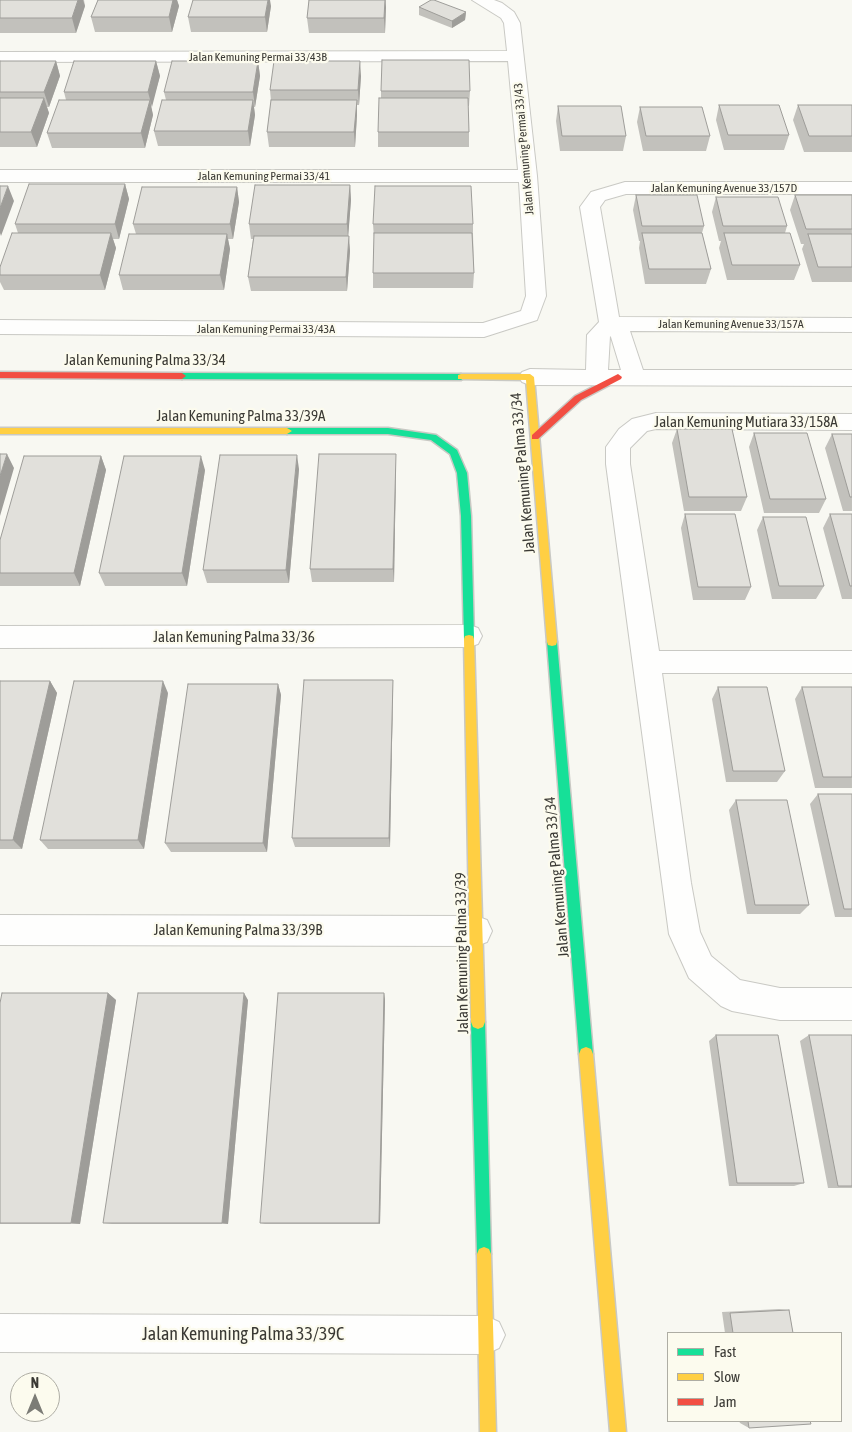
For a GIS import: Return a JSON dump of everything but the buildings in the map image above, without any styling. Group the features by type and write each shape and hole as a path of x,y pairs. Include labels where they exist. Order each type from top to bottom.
{"main road":[{"name":"Jalan Kemuning Palma 33/34","path":"0,375 530,377 618,1432"},
{"path":"535,437 578,398 616,377"},
{"name":"Jalan Kemuning Palma 33/39A","path":"0,431 413,433 433,437 454,452 462,473"},
{"name":"Jalan Kemuning Palma 33/39","path":"462,473 466,516 488,1432"}],"street":[{"name":"Jalan Kemuning Permai 33/43","path":"480,0 496,6 508,15 512,23 528,176 536,296 530,315"},
{"name":"Jalan Kemuning Permai 33/43B","path":"0,57 516,56"},
{"name":"Jalan Kemuning Permai 33/41","path":"0,176 528,176"},
{"name":"Jalan Kemuning Avenue 33/157D","path":"610,324 590,207 598,196 625,188 852,188"},
{"name":"Jalan Kemuning Permai 33/43A","path":"0,327 484,330 530,315"},
{"name":"Jalan Kemuning Avenue 33/157A","path":"610,324 852,325"},
{"path":"610,324 621,334 616,377 598,336 610,324"},
{"path":"530,377 852,378"},
{"name":"Jalan Kemuning Mutiara 33/158A","path":"654,662 618,464 618,447 627,435 640,425 656,421 852,422"},
{"name":"Jalan Kemuning Palma 33/36","path":"0,638 469,636"},
{"path":"852,662 654,662 676,884 685,934 700,967 732,996 780,1004 852,1004"},
{"name":"Jalan Kemuning Palma 33/39B","path":"0,930 476,931"},
{"name":"Jalan Kemuning Palma 33/39C","path":"0,1333 486,1335"}],"traffic: fast":[{"path":"182,376 461,377"},
{"path":"287,431 388,431 433,437 454,452 462,473 466,516 469,639"},
{"path":"552,642 586,1054"},
{"path":"478,1022 484,1254"}],"traffic: slow":[{"path":"461,377 530,377 552,642"},
{"path":"0,431 287,431"},
{"path":"469,639 478,1022"},
{"path":"586,1054 618,1432"},
{"path":"484,1254 488,1432"}],"traffic: jam":[{"path":"0,375 182,376"},
{"path":"535,437 578,398 618,377"}]}
